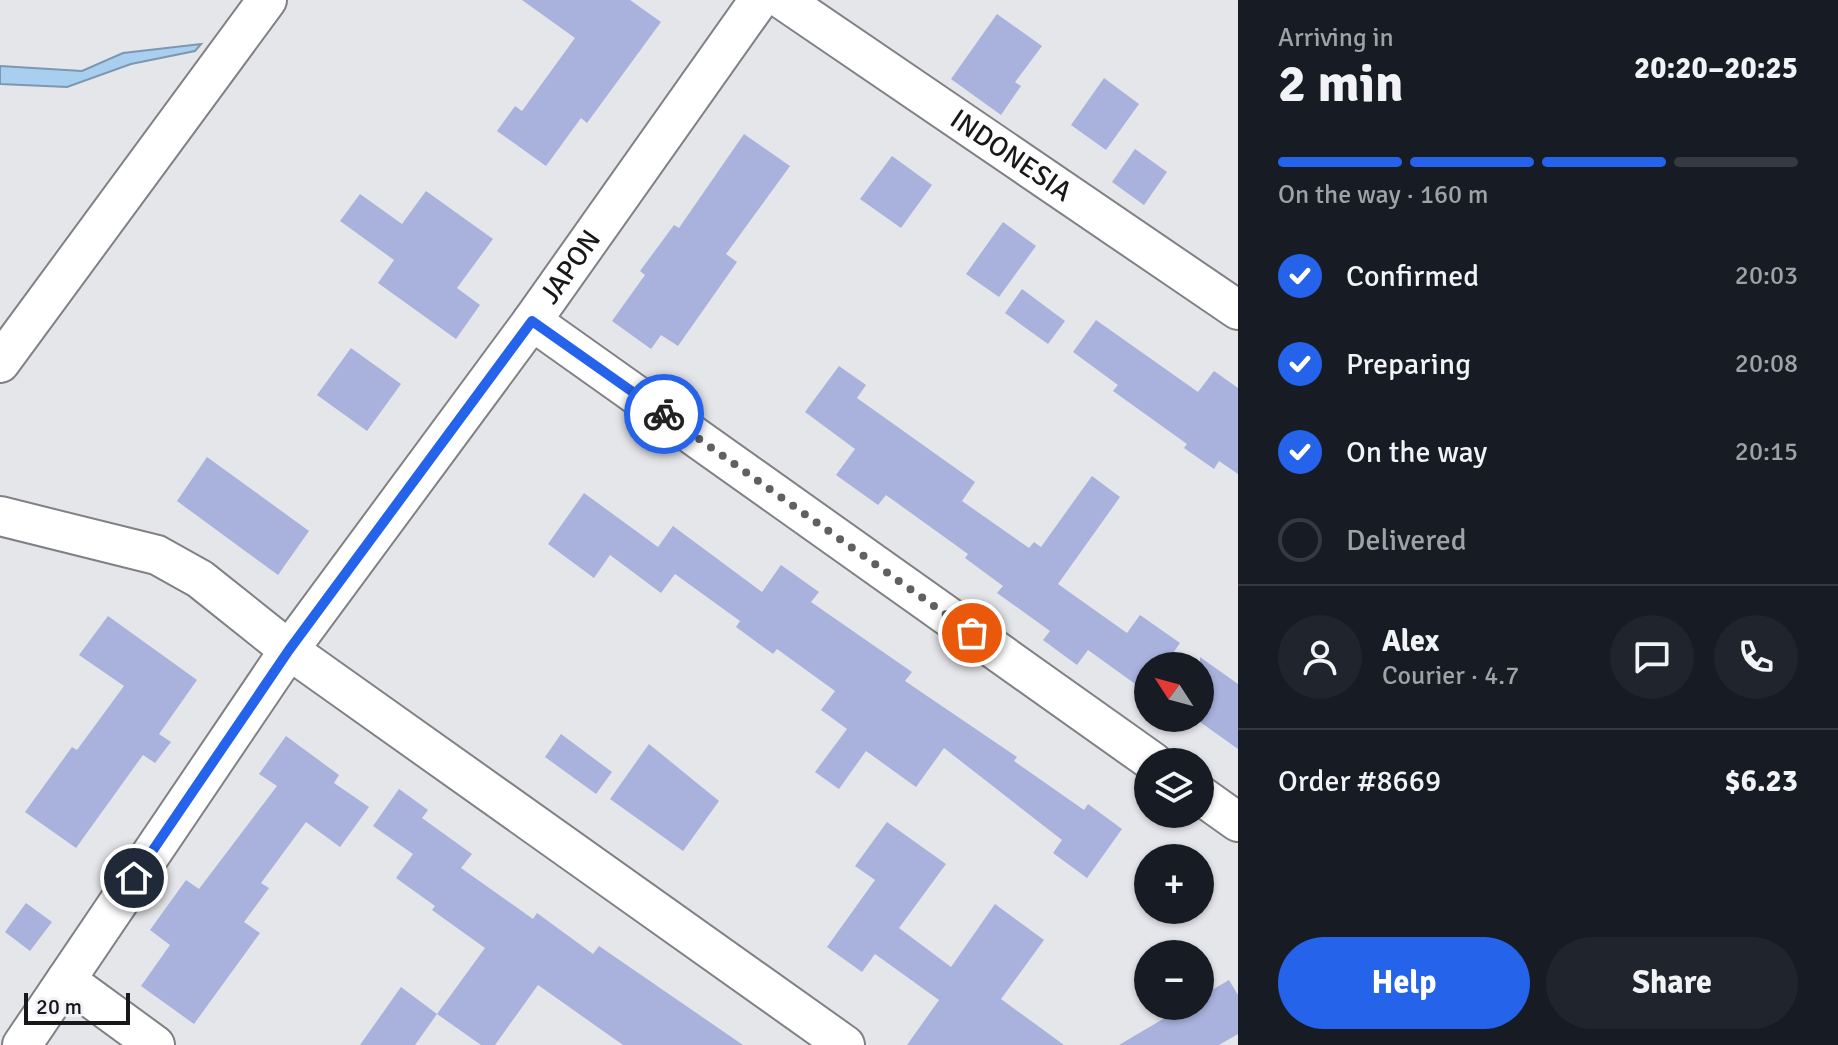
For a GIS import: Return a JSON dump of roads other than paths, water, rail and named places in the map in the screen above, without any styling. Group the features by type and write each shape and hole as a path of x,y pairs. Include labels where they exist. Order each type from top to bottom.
{"street":[{"path":"0,363 267,0"},
{"name":"JAPON","path":"22,1045 289,650 532,321 759,0"},
{"name":"INDONESIA","path":"783,0 1238,310"},
{"path":"532,321 1134,749"},
{"path":"0,516 157,555 200,579 289,650 845,1045"},
{"path":"1214,805 1238,822"},
{"path":"66,980 155,1045"}],"water":[{"path":"201,44 195,51 131,64 67,87 0,84 0,66 82,71 123,53"}]}
